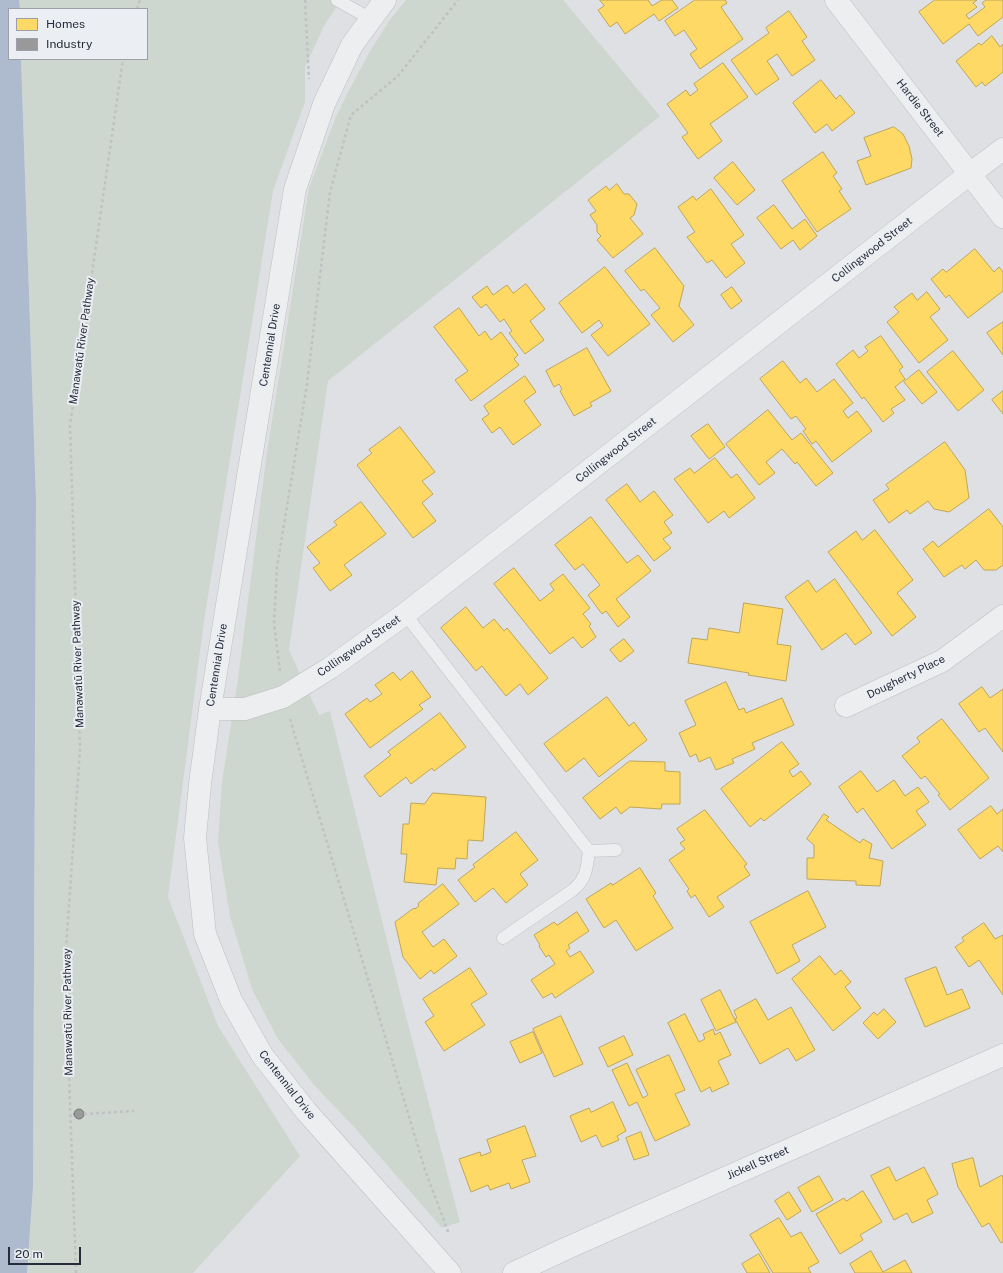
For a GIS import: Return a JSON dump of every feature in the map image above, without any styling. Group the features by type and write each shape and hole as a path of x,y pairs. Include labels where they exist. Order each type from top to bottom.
{"street":[{"name":"Centennial Drive","path":"386,0 352,46 324,104 295,189 210,709 200,784 195,838 205,934 231,1000 262,1055 296,1098 446,1268"},
{"name":"Hardie Street","path":"836,0 1003,217"},
{"name":"Collingwood Street","path":"210,709 245,709 283,697 330,668 405,614 1003,149"},
{"name":"Dougherty Place","path":"846,706 942,661 1003,616"},
{"name":"Jickell Street","path":"514,1273 1003,1055"},
{"path":"548,1273 565,1249"}],"lane":[{"path":"337,0 371,19"},
{"path":"405,614 589,851 585,874 580,884 502,938"},
{"path":"589,851 616,850"}],"path":[{"path":"305,0 310,84"},
{"path":"446,1268 450,1254 451,1241 425,1170 283,697 274,624 277,567 307,384 330,192 351,115 398,76 458,0"},
{"name":"Manawatū River Pathway","path":"76,1273 65,962 80,749 70,425 123,60"},
{"path":"84,1114 134,1112"}],"shaded area":[{"path":"19,0 341,0 325,24 305,67 305,102 273,191 204,621 168,897 218,1026 300,1156 193,1273 27,1273 33,1187 36,500 21,60 148,60 148,8 20,8"},
{"path":"406,0 563,0 660,116 328,381 289,650 319,715 330,711 402,1001 460,1222 442,1228 354,1127 315,1086 278,1039 252,989 230,916 218,842 222,782 238,679 267,452 309,188 335,119 347,94 369,53 389,21"}],"water":[{"path":"0,0 19,0 20,8 8,8 8,60 21,60 36,500 33,1187 27,1273 0,1273"}],"building: Homes":[{"path":"600,0 648,0 652,6 662,0 672,0 678,8 659,21 654,14 625,34 617,22 610,27 598,10 604,6"},
{"path":"695,0 725,0 727,3 721,7 743,39 700,69 690,54 697,49 684,30 675,36 665,21"},
{"path":"935,0 977,0 973,3 977,7 966,15 969,19 985,7 982,3 986,0 1003,0 1003,17 978,36 969,24 943,44 919,12"},
{"path":"789,11 807,37 802,41 815,60 792,76 777,54 767,61 779,79 756,95 731,60 769,33 766,28"},
{"path":"992,36 1000,47 1003,44 1003,72 985,86 982,82 976,87 956,61 979,43 981,45"},
{"path":"723,63 748,97 710,124 722,141 698,159 682,137 688,133 667,104 686,90 690,96 698,90 694,84"},
{"path":"821,80 836,99 840,95 855,113 832,131 827,124 815,133 793,103"},
{"path":"894,127 903,134 909,146 912,159 911,168 866,185 857,161 871,156 864,138"},
{"path":"823,152 837,173 833,176 842,189 839,191 851,209 817,232 782,181"},
{"path":"733,162 755,190 737,205 714,178"},
{"path":"617,184 624,194 629,194 637,204 634,215 630,218 643,234 613,258 597,240 601,236 597,232 597,225 590,215 596,211 588,200 606,186 609,190"},
{"path":"711,189 744,235 731,244 745,263 726,278 712,260 707,263 687,237 695,232 678,207 693,196 696,200"},
{"path":"774,205 792,229 805,219 817,236 800,250 793,240 781,249 757,218"},
{"path":"655,248 684,286 679,306 694,325 673,342 651,315 660,308 644,289 641,291 625,271"},
{"path":"975,249 994,272 999,267 1003,272 1003,291 968,318 949,295 946,298 931,279 943,269 946,272"},
{"path":"605,267 650,324 608,356 591,335 603,326 599,320 582,333 559,303"},
{"path":"526,284 545,309 530,321 544,340 525,354 509,333 512,331 504,319 500,322 486,304 481,308 472,297 487,286 493,295 507,285 513,293"},
{"path":"732,287 742,301 731,309 721,295"},
{"path":"927,292 940,309 930,317 948,340 919,363 887,322 899,312 894,307 912,293 917,300"},
{"path":"459,308 479,336 485,331 491,340 501,332 518,355 514,359 519,365 471,401 455,380 468,371 434,327"},
{"path":"1003,322 1003,355 987,333"},
{"path":"881,336 903,367 899,370 905,379 895,387 905,400 891,409 894,413 883,422 864,397 862,399 836,364 853,350 859,358 868,351 865,347"},
{"path":"587,348 611,391 590,403 592,406 574,416 560,391 562,389 559,384 554,387 546,371"},
{"path":"953,351 984,390 958,411 927,372"},
{"path":"783,361 800,383 806,378 817,392 834,379 853,403 843,411 848,418 857,411 872,431 832,462 816,441 812,444 803,431 806,429 796,416 791,419 760,379"},
{"path":"919,370 937,392 922,404 904,382"},
{"path":"525,376 536,392 524,401 541,425 513,445 500,427 492,433 482,419 489,414 484,406"},
{"path":"1003,391 1003,414 992,400"},
{"path":"768,410 792,440 801,433 833,473 816,486 797,462 795,464 782,449 766,462 775,473 759,485 726,444"},
{"path":"708,424 725,447 709,459 691,436"},
{"path":"400,427 435,472 422,481 433,494 422,503 436,521 413,538 357,465 372,453 369,450"},
{"path":"945,442 965,470 969,498 949,512 934,509 928,501 910,514 907,510 889,523 873,500 889,489 886,485"},
{"path":"715,458 731,478 737,474 755,498 729,518 724,511 708,523 674,479 690,468 694,473"},
{"path":"627,484 640,502 654,491 673,515 664,522 672,533 663,539 671,548 654,561 606,500"},
{"path":"361,502 386,534 344,565 352,575 330,591 313,568 320,563 307,547 337,525 334,522"},
{"path":"989,509 1003,527 1003,565 996,570 984,570 976,560 965,569 962,565 944,577 923,549 933,541 938,547"},
{"path":"591,517 627,563 638,555 651,571 616,599 630,617 618,627 606,611 602,614 588,595 600,585 583,564 575,570 555,545"},
{"path":"875,530 913,580 897,593 916,617 892,636 828,552 856,531 862,540"},
{"path":"514,568 540,601 554,590 550,584 563,574 590,608 583,614 591,624 589,626 596,637 582,648 573,637 550,654 494,584"},
{"path":"835,579 872,633 855,645 846,633 822,650 785,597 808,580 816,592"},
{"path":"744,603 783,609 777,644 791,646 786,681 688,663 692,638 707,640 709,628 739,633"},
{"path":"466,607 483,628 494,619 504,631 507,628 548,678 528,695 520,684 506,696 482,666 476,671 441,628"},
{"path":"624,639 634,651 620,662 610,650"},
{"path":"412,671 431,697 419,705 423,709 370,748 345,714 367,698 370,702 382,694 375,685 393,672 400,680"},
{"path":"726,682 739,710 744,708 746,713 782,698 794,725 752,743 755,749 732,759 734,763 716,770 710,757 699,762 696,754 690,757 679,733 696,725 685,701"},
{"path":"982,687 990,698 1003,689 1003,752 985,728 979,732 959,704"},
{"path":"607,697 629,726 634,722 647,740 599,777 584,758 566,772 544,744"},
{"path":"440,713 466,747 434,771 432,768 411,784 406,777 380,797 364,776 391,755 388,752"},
{"path":"942,719 989,778 950,810 938,795 940,794 925,776 921,779 902,756 920,742 917,738"},
{"path":"782,742 799,764 789,771 793,777 801,771 811,784 764,821 761,818 750,827 721,789"},
{"path":"630,761 665,762 665,771 680,772 680,804 662,804 661,809 630,807 621,814 616,807 600,819 583,798"},
{"path":"861,771 877,792 894,780 905,796 918,787 929,802 916,811 926,825 892,849 863,808 857,813 839,787"},
{"path":"433,793 486,797 483,841 468,840 467,859 456,858 455,869 438,868 436,885 404,882 407,854 401,854 403,824 409,824 411,803 424,804"},
{"path":"991,806 997,814 1003,809 1003,852 998,846 980,859 958,830"},
{"path":"705,810 747,864 744,866 750,875 717,897 724,907 709,917 695,895 691,898 687,891 689,889 669,860 685,849 680,843 685,840 677,829"},
{"path":"824,814 829,817 826,820 860,843 863,839 872,844 869,858 883,861 880,886 856,885 856,881 807,879 807,858 814,858 814,845 807,839"},
{"path":"516,832 538,860 520,874 528,885 506,903 493,888 475,902 458,880 475,867 473,865"},
{"path":"640,868 656,893 653,896 673,928 636,951 616,920 604,928 586,899 611,883 612,885"},
{"path":"443,884 459,904 422,932 433,947 444,939 457,956 434,974 431,970 420,979 403,957 395,922 419,906 418,904"},
{"path":"808,891 826,927 792,945 800,961 777,974 750,922"},
{"path":"577,912 589,931 568,945 570,948 566,951 570,957 580,951 594,972 555,998 552,993 543,998 531,980 555,964 549,955 546,957 534,935 554,922 557,925"},
{"path":"984,923 995,939 1003,935 1003,995 979,960 969,967 955,947 964,941 962,938"},
{"path":"820,956 835,975 841,970 851,982 845,987 861,1008 833,1031 792,979"},
{"path":"936,967 947,995 962,989 970,1008 925,1027 905,979"},
{"path":"470,968 487,994 471,1004 485,1025 444,1051 425,1022 434,1016 423,999"},
{"path":"720,990 736,1022 716,1031 701,1000"},
{"path":"756,999 768,1020 791,1007 815,1050 796,1061 788,1048 760,1064 735,1019 737,1018 734,1011"},
{"path":"884,1009 896,1022 878,1039 863,1023 874,1012 877,1015"},
{"path":"685,1014 699,1042 705,1039 703,1034 713,1029 715,1035 720,1032 731,1055 718,1061 729,1084 712,1092 710,1087 701,1092 668,1023"},
{"path":"561,1016 583,1064 554,1077 533,1029"},
{"path":"533,1032 542,1053 520,1063 510,1042"},
{"path":"624,1036 633,1055 608,1067 599,1048"},
{"path":"669,1055 685,1090 675,1094 690,1125 655,1141 637,1102 629,1106 612,1070 627,1063 643,1098 648,1095 636,1070"},
{"path":"613,1102 626,1131 617,1136 619,1140 602,1147 596,1135 581,1142 570,1116 589,1108 591,1112"},
{"path":"525,1126 536,1156 522,1160 530,1182 511,1189 509,1183 490,1190 488,1185 471,1192 459,1159 480,1152 481,1156 491,1152 487,1140"},
{"path":"641,1132 649,1155 634,1160 626,1138"},
{"path":"973,1158 980,1187 1002,1175 1003,1178 1003,1242 1001,1243 989,1223 982,1227 958,1187 952,1164"},
{"path":"889,1167 896,1181 924,1167 938,1194 927,1200 933,1213 912,1223 907,1213 894,1220 871,1176"},
{"path":"819,1176 833,1200 812,1212 798,1188"},
{"path":"863,1191 882,1222 860,1235 863,1240 840,1254 816,1214 844,1198 846,1201"},
{"path":"789,1192 801,1211 787,1220 775,1201"},
{"path":"779,1218 791,1237 801,1232 819,1262 808,1268 811,1273 773,1273 750,1235"},
{"path":"871,1251 883,1272 905,1260 912,1273 855,1273 850,1264"},
{"path":"759,1254 770,1273 747,1273 742,1264"}],"building: Industry":[{"path":"77,1109 81,1109 83,1110 83,1118 77,1119 74,1116 74,1112"}]}
